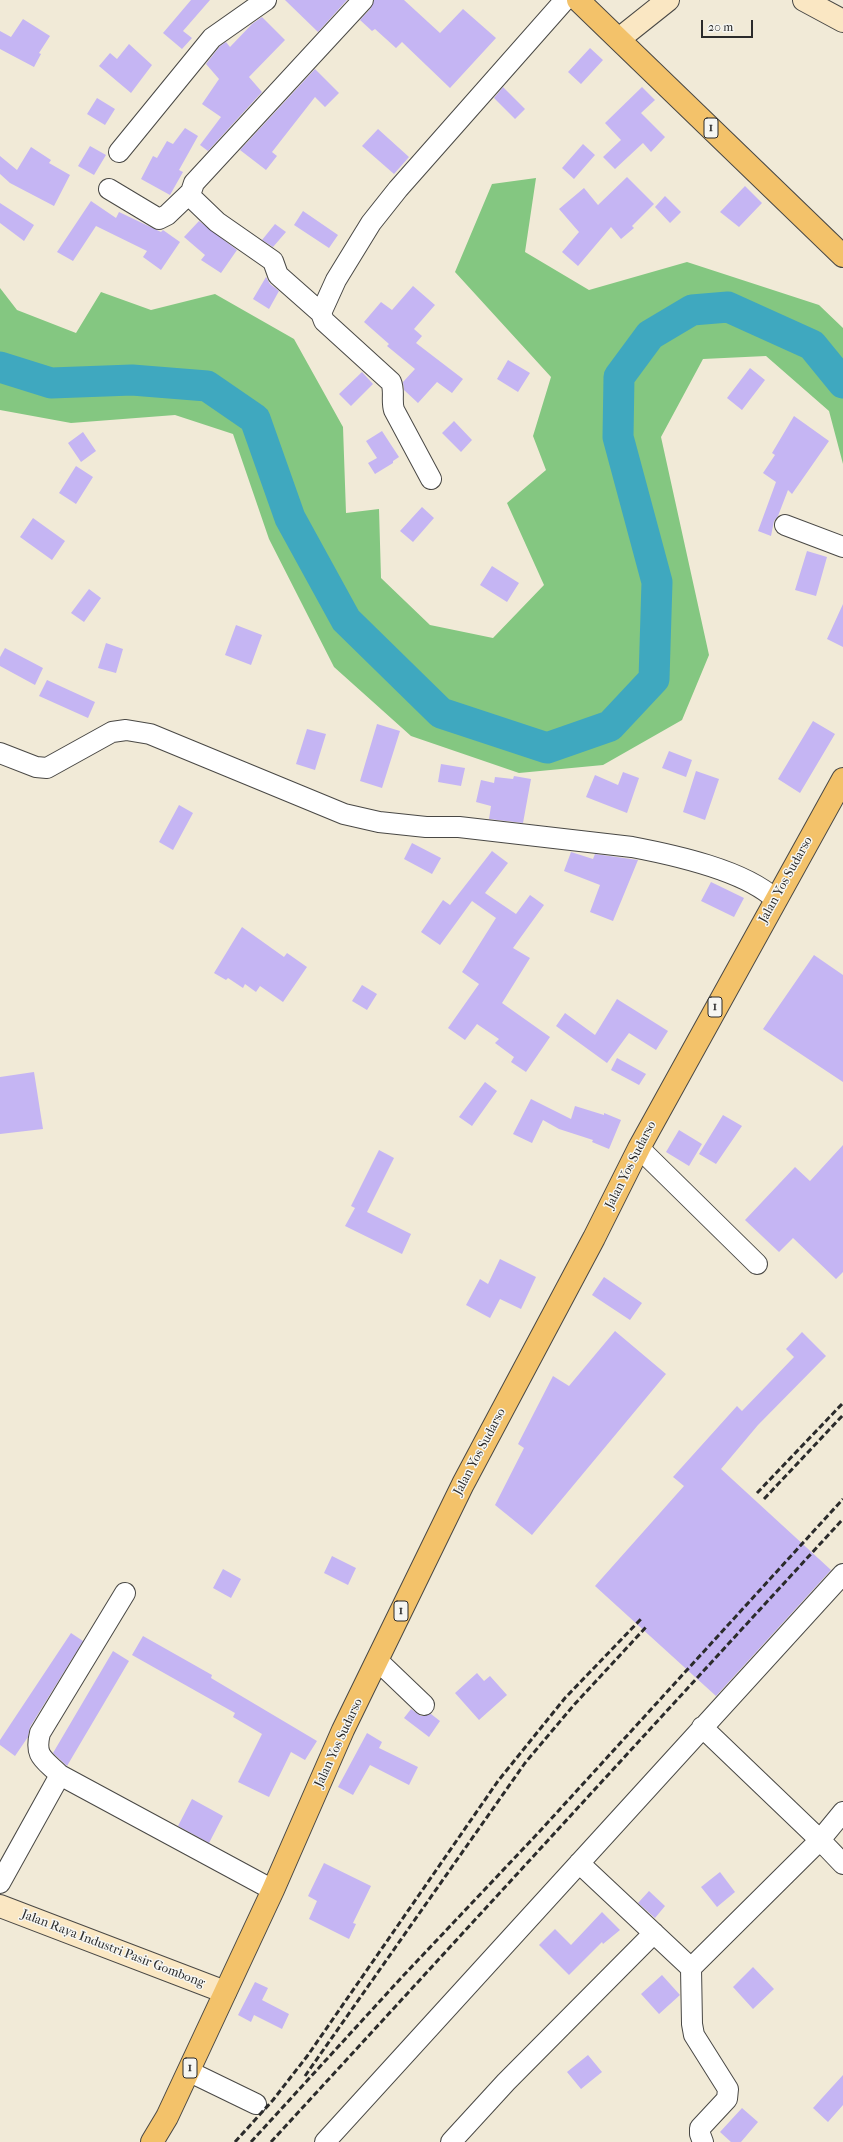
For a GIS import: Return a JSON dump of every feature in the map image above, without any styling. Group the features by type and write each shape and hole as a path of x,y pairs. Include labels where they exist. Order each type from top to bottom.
{"highway":[{"name":"1","path":"578,0 843,256"},
{"name":"Jalan Yos Sudarso","path":"152,2142 167,2117 226,1992 273,1890 343,1730 378,1661 463,1484 594,1238 639,1148 775,899 841,788"}],"main road":[{"path":"619,39 668,0"},
{"path":"804,0 843,21"},
{"name":"Jalan Raya Industri Pasir Gombong","path":"0,1906 226,1992"}],"street":[{"path":"119,152 212,38 266,0"},
{"path":"109,189 159,219 167,215 191,192 194,183 363,0"},
{"path":"321,313 336,280 371,223 398,188 565,0"},
{"path":"191,192 192,198 217,222 273,261 278,275 321,313 324,321 391,382 394,388 392,403 394,410 431,479"},
{"path":"785,525 843,547"},
{"path":"0,753 36,767 47,768 112,732 126,730 150,734 344,814 379,822 426,827 459,827 658,852 710,866 756,885 775,899"},
{"path":"639,1148 757,1264"},
{"path":"327,2141 702,1727 843,1574"},
{"path":"125,1593 40,1733 37,1749 40,1756 60,1775 273,1890"},
{"path":"378,1661 424,1705"},
{"path":"702,1727 843,1864"},
{"path":"0,1883 60,1775"},
{"path":"691,1968 820,1840 843,1812"},
{"path":"579,1863 691,1968 692,2024 694,2035 728,2089 728,2096 700,2128 700,2134 703,2142"},
{"path":"451,2142 506,2082 654,1933"},
{"path":"188,2071 256,2104"}],"green space":[{"path":"536,178 525,252 589,290 687,262 819,305 843,328 843,464 829,411 766,356 703,359 661,437 709,655 682,720 603,765 519,773 411,736 334,667 269,539 233,434 175,415 71,423 0,410 0,288 17,310 76,333 101,292 151,310 215,294 294,339 343,427 346,513 379,509 381,578 430,625 493,638 544,585 507,503 546,470 533,436 551,377 455,272 492,184"}],"building":[{"path":"191,0 210,0 183,31 192,38 182,49 163,33"},
{"path":"285,0 347,0 318,32"},
{"path":"374,0 404,0 440,33 463,9 496,38 450,88 402,42 396,48 375,29 372,31 360,20 371,8"},
{"path":"262,17 285,40 249,77 262,92 208,151 200,145 221,117 202,104 219,79 206,64 220,46 226,42 230,47 252,24"},
{"path":"23,19 50,36 39,53 41,54 34,67 0,49 0,31 11,37"},
{"path":"129,44 152,65 131,93 99,66 110,53 117,59"},
{"path":"590,48 603,60 581,84 568,72"},
{"path":"315,69 339,93 325,107 315,97 272,152 277,156 266,170 240,150"},
{"path":"503,87 525,109 515,119 494,98"},
{"path":"642,87 655,100 641,113 665,137 651,152 643,143 615,169 603,157 621,140 605,123"},
{"path":"97,98 115,109 105,125 87,114"},
{"path":"185,128 198,136 179,170 183,172 170,195 141,179 153,156 157,158 167,141 173,144"},
{"path":"378,129 409,157 394,174 362,146"},
{"path":"583,144 595,155 574,179 562,168"},
{"path":"90,146 106,155 94,175 78,166"},
{"path":"31,147 51,160 49,163 70,175 54,206 10,183 0,174 0,156 17,170"},
{"path":"627,177 654,204 632,226 634,228 621,239 611,227 578,266 562,252 579,232 559,209 584,188 598,205"},
{"path":"745,186 762,203 739,227 720,212"},
{"path":"665,196 681,212 670,223 655,207"},
{"path":"91,201 116,218 119,212 161,232 163,230 180,242 161,270 143,257 147,251 96,226 73,261 57,252"},
{"path":"0,203 34,225 24,241 0,223"},
{"path":"303,211 338,235 329,248 294,225"},
{"path":"199,221 237,250 221,273 201,260 205,255 184,237"},
{"path":"275,224 286,232 273,247 262,240"},
{"path":"266,277 270,284 279,291 269,309 253,299"},
{"path":"413,286 435,305 414,329 422,336 416,343 463,379 452,393 437,382 418,403 404,390 403,382 415,369 387,346 389,344 364,322 381,302 392,310"},
{"path":"508,360 530,373 518,392 497,379"},
{"path":"750,368 765,380 742,410 727,398"},
{"path":"362,372 373,384 351,406 339,394"},
{"path":"794,416 829,441 792,494 788,490 778,516 774,521 771,536 758,531 776,482 763,473 775,455 772,453"},
{"path":"454,421 472,440 461,452 442,433"},
{"path":"382,431 399,457 393,461 393,463 375,474 368,463 377,458 366,441"},
{"path":"83,432 96,451 81,462 68,443"},
{"path":"76,466 93,477 76,504 59,493"},
{"path":"422,507 434,518 413,542 400,531"},
{"path":"33,518 65,541 52,560 20,537"},
{"path":"807,551 827,557 816,596 795,590"},
{"path":"492,566 519,583 507,602 480,585"},
{"path":"89,589 101,598 84,622 71,613"},
{"path":"843,604 843,647 827,639"},
{"path":"236,625 262,635 251,665 225,655"},
{"path":"106,643 123,649 116,673 98,668"},
{"path":"5,648 43,668 35,685 0,666 0,657"},
{"path":"47,680 95,702 88,718 39,696"},
{"path":"813,721 835,734 800,793 778,779"},
{"path":"377,724 400,731 382,788 360,781"},
{"path":"307,729 326,734 315,770 296,764"},
{"path":"669,751 692,760 686,777 662,768"},
{"path":"441,764 465,768 461,786 438,782"},
{"path":"696,771 719,779 705,820 683,812"},
{"path":"623,772 639,778 627,813 586,797 595,775 618,785"},
{"path":"514,776 531,779 523,823 489,819 491,806 476,802 481,780 494,783 495,777 513,779"},
{"path":"179,805 193,813 173,850 159,842"},
{"path":"412,843 441,858 432,874 404,859"},
{"path":"492,851 508,863 485,893 516,914 530,895 544,905 513,948 530,958 502,1003 550,1037 526,1072 511,1062 514,1057 495,1043 499,1039 477,1024 465,1040 448,1028 479,984 462,972 496,918 472,901 440,945 421,932 443,900 450,905"},
{"path":"571,852 593,859 595,854 638,860 613,921 590,912 600,885 564,871"},
{"path":"711,882 744,898 734,917 701,901"},
{"path":"242,927 284,957 287,953 307,967 283,1002 260,986 256,992 245,984 243,988 228,978 226,980 214,973"},
{"path":"814,955 843,975 843,1082 763,1029"},
{"path":"362,985 377,994 367,1010 352,1001"},
{"path":"617,999 668,1031 656,1050 629,1033 607,1063 556,1026 565,1013 595,1035"},
{"path":"617,1058 646,1074 639,1085 611,1070"},
{"path":"34,1072 43,1129 0,1134 0,1077"},
{"path":"485,1082 497,1091 472,1126 459,1117"},
{"path":"531,1099 571,1119 575,1106 604,1115 604,1113 621,1120 609,1149 592,1142 593,1140 559,1129 543,1120 532,1143 513,1134"},
{"path":"723,1115 742,1126 716,1164 699,1154"},
{"path":"679,1130 702,1144 689,1166 666,1152"},
{"path":"843,1145 843,1272 836,1279 793,1238 779,1252 745,1220 795,1167 810,1181"},
{"path":"379,1150 394,1158 367,1212 411,1234 402,1254 345,1226 355,1208 351,1206"},
{"path":"500,1259 536,1277 521,1309 500,1299 490,1318 466,1305 480,1279 488,1284"},
{"path":"604,1277 642,1303 630,1320 592,1295"},
{"path":"615,1331 666,1374 532,1535 495,1505 524,1448 518,1444 553,1376 569,1386"},
{"path":"802,1332 826,1356 758,1425 721,1469 831,1570 716,1696 595,1586 684,1486 673,1477 737,1406 742,1411 794,1357 786,1349"},
{"path":"332,1556 356,1568 348,1585 324,1573"},
{"path":"223,1569 241,1579 231,1598 213,1588"},
{"path":"71,1633 83,1641 30,1727 28,1737 15,1756 0,1745 0,1740"},
{"path":"143,1636 212,1675 211,1678 317,1741 305,1760 291,1752 269,1797 238,1782 262,1734 233,1717 235,1713 132,1655"},
{"path":"113,1651 129,1661 67,1766 53,1753"},
{"path":"477,1673 484,1681 490,1676 507,1695 479,1720 455,1693"},
{"path":"411,1709 421,1716 431,1714 440,1721 429,1737 404,1718"},
{"path":"367,1733 382,1742 379,1748 418,1767 409,1785 370,1765 353,1795 338,1787"},
{"path":"192,1799 223,1816 209,1843 178,1826"},
{"path":"324,1863 371,1886 353,1923 356,1924 349,1939 309,1919 317,1901 308,1896"},
{"path":"720,1872 735,1892 717,1907 701,1887"},
{"path":"649,1891 665,1906 655,1918 638,1903"},
{"path":"602,1912 620,1930 603,1944 602,1942 569,1975 539,1945 555,1929 571,1945"},
{"path":"753,1967 774,1989 753,2009 733,1987"},
{"path":"662,1975 680,1995 659,2014 641,1994"},
{"path":"255,1982 268,1988 262,2000 289,2014 282,2029 254,2015 251,2022 238,2015"},
{"path":"588,2055 602,2072 581,2089 567,2072"},
{"path":"843,2075 843,2105 828,2122 813,2108"},
{"path":"742,2108 758,2122 741,2142 731,2142 720,2132"}],"waterway":[{"path":"0,367 51,383 132,380 207,386 255,419 290,518 346,620 441,713 547,748 610,726 654,679 657,582 618,437 619,377 650,335 692,310 728,307 812,345 843,383"}],"railway":[{"path":"757,1493 843,1403"},
{"path":"764,1499 843,1415"},
{"path":"251,2142 402,1977 540,1831 843,1499"},
{"path":"271,2142 843,1519"},
{"path":"235,2142 273,2100 308,2055 498,1781 565,1698 641,1619"},
{"path":"305,2076 525,1763 573,1706 647,1626"}]}
